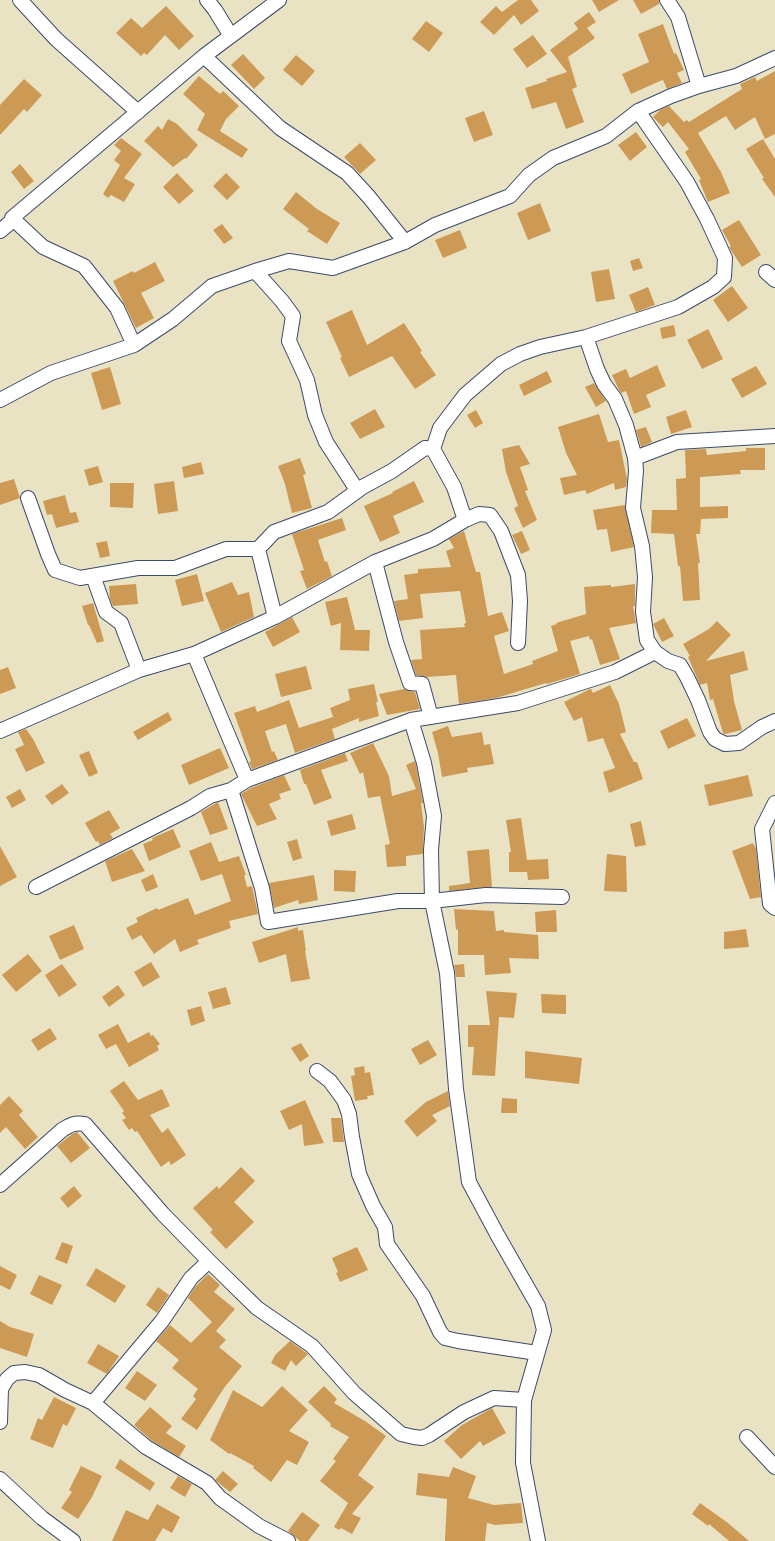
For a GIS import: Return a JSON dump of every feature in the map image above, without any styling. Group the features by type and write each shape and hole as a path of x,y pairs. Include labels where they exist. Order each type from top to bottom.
{"street":[{"path":"20,0 56,39 138,112"},
{"path":"207,0 231,36"},
{"path":"0,231 12,221 12,218 204,56 279,0"},
{"path":"667,0 678,17 698,86"},
{"path":"204,56 280,128 347,173 369,197 404,242"},
{"path":"0,400 51,373 134,345 172,319 212,286 290,261 333,268 404,242 435,224 510,196 529,175 553,158 606,136 638,112 670,96 698,86 736,76 775,58"},
{"path":"465,520 454,487 433,449 440,428 465,395 501,364 520,354 540,347 586,337 678,307 713,287 724,277 725,258 707,219 687,182 638,112"},
{"path":"12,218 43,246 84,266 117,308 134,345"},
{"path":"255,271 282,301 293,316 289,341 307,380 315,415 326,442 357,490"},
{"path":"586,337 597,369 604,384 615,399 626,425 635,458 633,508 642,546 644,570 643,612 647,640 655,652 680,665 698,700 710,732 715,740 725,744 739,742 762,727 775,721"},
{"path":"635,458 677,442 775,436"},
{"path":"28,498 55,570 80,578 138,568 175,568 226,549 258,549 274,532 328,512 357,490 392,471 425,448 433,449"},
{"path":"0,731 139,670 194,654 275,617 375,562 433,539 465,520 480,514 490,515 501,531 518,575 520,600 518,643"},
{"path":"258,549 275,617"},
{"path":"375,562 396,642 410,683 422,684 431,717"},
{"path":"93,576 106,612 121,623 139,670"},
{"path":"36,888 191,808 210,796 231,790 247,780 411,720 524,701 615,672 655,652"},
{"path":"194,654 247,780"},
{"path":"411,720 424,763 434,816 431,850 432,901 447,973 456,1089 469,1182 538,1306 544,1330 536,1353 524,1400 523,1463 538,1541"},
{"path":"231,790 262,888 268,922 398,901 432,901 486,896 562,896"},
{"path":"775,803 762,829 770,904 775,908"},
{"path":"318,1071 330,1081 344,1100 349,1114 360,1174 385,1227 387,1244 423,1296 440,1332 445,1338 458,1341 536,1353"},
{"path":"0,1185 62,1130 71,1124 78,1122 85,1124 163,1214 209,1261 257,1308 312,1346 354,1393 401,1434 422,1438 464,1412 494,1398 524,1400"},
{"path":"93,1403 162,1321 192,1278 209,1261"},
{"path":"0,1422 1,1389 7,1378 14,1373 25,1372 39,1376 93,1403 146,1447 207,1483 220,1498 259,1526 288,1541"},
{"path":"747,1437 775,1466"},
{"path":"0,1479 42,1518 70,1540"}],"building":[{"path":"518,0 531,0 539,11 521,25 514,15 494,35 480,22 496,6 502,12"},
{"path":"592,0 619,0 599,12"},
{"path":"633,0 659,0 659,4 641,14"},
{"path":"166,6 194,36 179,50 165,35 147,55 144,53 141,56 116,33 131,18 142,28"},
{"path":"589,12 596,22 587,28 595,38 568,57 577,87 572,89 584,122 566,129 556,102 532,109 525,88 547,81 546,79 567,72 550,50 578,29 574,23"},
{"path":"426,21 443,33 429,52 412,39"},
{"path":"663,24 674,54 676,53 684,70 677,73 682,83 667,89 663,80 631,94 622,74 649,62 638,34"},
{"path":"533,35 547,54 527,68 513,49"},
{"path":"243,54 265,78 254,89 231,65"},
{"path":"296,55 315,71 302,86 283,70"},
{"path":"775,71 775,134 765,139 755,117 735,130 726,116 698,133 721,172 730,193 708,202 699,180 701,179 685,152 689,149 668,122 663,127 653,117 660,110 669,106 684,122 687,120 689,122 742,89 740,84 755,77 757,81"},
{"path":"199,76 220,94 223,91 239,106 226,119 220,131 248,149 242,158 197,130 205,114 183,94"},
{"path":"24,79 42,95 27,112 24,109 0,135 0,105"},
{"path":"484,111 493,135 474,142 465,118"},
{"path":"168,119 177,124 198,145 186,159 185,158 173,167 144,141 158,126 162,130"},
{"path":"636,132 647,147 630,161 618,145"},
{"path":"121,138 142,154 124,178 135,184 124,202 111,195 108,198 103,194 120,165 114,160 121,151 114,145"},
{"path":"763,139 775,159 775,197 762,179 764,178 746,149"},
{"path":"360,143 376,160 360,174 344,157"},
{"path":"20,164 34,181 24,189 11,172"},
{"path":"177,173 194,191 179,204 163,187"},
{"path":"226,173 240,187 227,200 213,186"},
{"path":"296,192 317,209 340,223 327,244 307,231 309,229 283,209"},
{"path":"540,203 551,231 528,240 517,213"},
{"path":"739,220 761,255 742,267 729,247 731,246 722,230"},
{"path":"222,224 233,238 224,244 213,230"},
{"path":"460,230 467,248 443,258 435,240"},
{"path":"639,258 643,268 633,271 630,261"},
{"path":"155,262 165,281 141,293 154,318 136,328 113,281 133,271 134,273"},
{"path":"609,269 615,299 596,302 591,272"},
{"path":"732,286 748,308 728,322 713,300"},
{"path":"648,287 655,305 636,312 629,295"},
{"path":"352,310 367,345 404,323 422,351 420,352 436,375 415,389 392,356 349,377 340,358 342,357 326,322"},
{"path":"674,325 676,336 662,339 660,328"},
{"path":"708,329 723,359 702,369 687,340"},
{"path":"657,365 666,386 646,395 651,407 634,414 626,391 621,393 612,375 626,369 630,378"},
{"path":"756,366 767,384 742,398 731,379"},
{"path":"110,367 121,404 102,410 91,373"},
{"path":"547,371 552,382 524,396 519,385"},
{"path":"594,383 606,401 596,407 585,387"},
{"path":"375,409 385,427 360,439 350,423"},
{"path":"476,410 483,423 475,428 467,415"},
{"path":"686,410 692,427 671,434 666,417"},
{"path":"599,414 608,442 619,440 627,479 626,487 615,490 614,483 587,494 585,490 564,495 560,478 577,475 566,453 558,427"},
{"path":"646,427 652,442 641,447 636,430"},
{"path":"519,445 530,464 520,467 528,490 525,491 537,520 523,528 514,508 518,506 506,472 502,449"},
{"path":"746,448 765,448 765,470 740,470 741,474 700,477 700,507 728,506 728,518 701,519 700,534 696,534 700,563 698,563 700,600 683,601 680,566 678,566 674,534 651,533 652,510 677,510 676,479 686,478 685,450 706,449 707,455 746,451"},
{"path":"300,458 306,474 303,475 312,508 292,513 285,484 278,466"},
{"path":"201,462 204,474 184,478 182,467"},
{"path":"98,466 103,482 89,486 84,470"},
{"path":"14,479 20,498 0,505 0,483"},
{"path":"174,481 178,511 158,514 154,484"},
{"path":"414,481 424,502 393,516 400,533 380,542 364,506 393,493 392,492"},
{"path":"110,483 134,483 133,508 110,507"},
{"path":"65,495 70,513 76,512 79,522 56,528 52,514 47,515 43,501"},
{"path":"625,505 634,547 611,552 607,529 597,530 593,510"},
{"path":"342,518 346,530 318,540 325,562 327,561 332,576 307,589 300,571 304,570 292,534"},
{"path":"464,531 476,572 480,572 488,616 502,612 509,631 494,636 504,674 533,664 532,661 558,651 551,626 557,624 556,623 586,614 584,587 611,585 611,587 635,584 635,606 633,606 636,623 609,628 620,659 600,665 592,639 590,640 589,636 570,641 580,674 496,698 459,704 456,675 427,677 416,675 411,660 422,659 420,630 465,627 464,624 466,623 460,591 420,594 423,618 399,621 394,601 408,599 404,575 418,573 418,569 451,567 446,551 454,548 449,539"},
{"path":"522,531 530,550 521,554 512,535"},
{"path":"107,541 110,556 100,558 96,543"},
{"path":"197,574 204,601 182,606 175,580"},
{"path":"232,582 238,595 249,592 254,617 221,632 205,593"},
{"path":"136,584 138,604 113,606 110,599 109,586"},
{"path":"347,597 355,630 370,630 369,651 340,650 341,623 331,626 325,602"},
{"path":"93,603 104,641 97,643 88,625 82,606"},
{"path":"292,617 300,632 273,647 265,632"},
{"path":"664,618 674,636 662,642 653,624"},
{"path":"717,621 731,635 706,661 744,651 748,670 730,675 734,701 742,730 725,734 723,733 713,699 710,700 707,683 700,685 688,657 690,656 683,644 709,629"},
{"path":"306,666 312,689 281,697 275,674"},
{"path":"8,667 16,688 0,694 0,670"},
{"path":"374,684 379,716 359,722 359,718 332,729 335,739 295,753 286,724 265,731 272,752 274,751 278,760 252,769 249,762 251,761 234,713 255,706 257,712 289,700 299,728 333,717 330,708 350,700 348,689"},
{"path":"610,685 619,704 626,732 620,734 634,762 637,762 643,779 609,793 603,772 615,768 603,738 588,742 582,717 574,721 564,702 590,689 593,693"},
{"path":"404,689 415,692 420,709 387,715 379,694"},
{"path":"168,712 172,720 138,740 133,732"},
{"path":"687,718 696,736 668,749 660,731"},
{"path":"448,726 452,737 482,732 484,745 490,744 494,764 467,768 468,772 442,777 438,753 432,732"},
{"path":"26,729 33,739 45,763 26,772 15,749 24,745 18,732"},
{"path":"373,743 389,776 392,796 416,789 406,765 415,761 423,803 421,803 424,827 423,854 406,856 406,866 387,867 385,845 390,844 380,796 368,798 363,772 360,774 350,753"},
{"path":"220,748 229,768 189,785 181,765"},
{"path":"89,751 98,773 89,777 79,755"},
{"path":"345,753 348,761 321,770 332,798 314,805 306,784 304,784 300,770"},
{"path":"284,775 291,790 279,794 281,799 269,804 277,819 257,826 241,794 251,788"},
{"path":"748,775 753,796 709,806 704,785"},
{"path":"62,784 69,793 52,805 45,796"},
{"path":"20,789 26,800 12,808 6,797"},
{"path":"218,802 228,829 210,835 201,812"},
{"path":"109,810 120,828 110,834 113,838 100,845 98,841 96,842 85,823"},
{"path":"352,814 356,829 331,836 327,821"},
{"path":"521,818 527,860 548,859 549,879 528,880 527,872 509,872 509,852 511,852 506,820"},
{"path":"641,821 646,845 635,847 630,824"},
{"path":"173,829 181,847 149,861 143,844 153,840 152,838"},
{"path":"297,839 302,858 293,861 287,842"},
{"path":"211,842 219,862 239,856 246,875 244,875 247,887 252,886 258,914 229,921 231,928 197,940 199,944 180,952 175,939 154,954 141,935 132,940 126,928 138,922 136,918 157,908 158,910 188,898 195,915 231,901 222,874 201,881 189,851"},
{"path":"753,843 756,849 761,897 750,899 732,851"},
{"path":"0,846 17,877 0,886"},
{"path":"132,849 145,871 112,882 105,861"},
{"path":"489,849 492,887 449,891 449,886 470,883 467,851"},
{"path":"607,854 626,856 627,892 604,891"},
{"path":"334,870 356,871 355,892 334,891"},
{"path":"153,874 158,887 146,892 141,880"},
{"path":"314,875 318,900 299,904 298,900 274,908 269,883"},
{"path":"454,909 494,911 496,931 504,930 504,932 538,935 539,959 509,958 511,973 485,975 484,955 458,955 458,929 456,930"},
{"path":"556,910 557,932 536,932 535,912"},
{"path":"74,925 84,949 60,960 49,936"},
{"path":"298,927 298,931 303,930 310,979 291,982 286,954 259,963 252,942"},
{"path":"746,929 749,947 724,949 724,932"},
{"path":"28,954 42,971 16,992 2,975"},
{"path":"151,962 160,977 143,987 134,972"},
{"path":"62,964 77,985 59,997 45,975"},
{"path":"464,964 465,977 456,977 454,965"},
{"path":"118,985 125,995 109,1007 102,997"},
{"path":"226,987 231,1004 213,1009 208,992"},
{"path":"486,991 517,993 514,1018 499,1017 495,1076 472,1075 474,1047 468,1047 468,1025 490,1025"},
{"path":"541,994 566,995 566,1014 542,1013"},
{"path":"201,1006 205,1021 191,1026 187,1010"},
{"path":"118,1024 128,1043 149,1032 151,1036 153,1035 160,1044 157,1046 159,1050 129,1067 116,1044 106,1049 98,1035"},
{"path":"50,1028 57,1039 38,1051 31,1040"},
{"path":"428,1040 437,1055 420,1065 411,1049"},
{"path":"301,1043 309,1056 300,1062 291,1048"},
{"path":"525,1051 582,1058 579,1084 525,1078"},
{"path":"364,1066 365,1073 370,1072 374,1095 367,1096 368,1099 355,1101 351,1076 355,1075 354,1068"},
{"path":"124,1081 138,1100 162,1089 170,1106 150,1115 162,1133 168,1128 186,1155 171,1165 169,1161 161,1167 137,1131 135,1132 132,1128 129,1130 122,1120 126,1118 122,1113 124,1111 110,1091"},
{"path":"448,1091 450,1106 432,1115 437,1121 417,1137 404,1121 426,1102"},
{"path":"9,1096 23,1111 19,1115 38,1137 25,1149 6,1127 0,1133 0,1105"},
{"path":"502,1098 517,1099 517,1113 501,1113"},
{"path":"305,1100 324,1143 304,1146 302,1124 289,1130 280,1111"},
{"path":"331,1118 341,1118 344,1142 333,1142"},
{"path":"77,1132 90,1148 71,1163 57,1146 72,1134"},
{"path":"241,1167 255,1181 234,1202 254,1222 226,1249 210,1232 213,1230 193,1208 217,1186 219,1189"},
{"path":"74,1186 82,1196 68,1208 60,1198"},
{"path":"62,1242 73,1246 67,1264 55,1259"},
{"path":"357,1247 368,1270 340,1282 336,1273 338,1272 332,1258"},
{"path":"0,1266 17,1275 10,1290 0,1285"},
{"path":"96,1268 126,1286 115,1303 86,1285"},
{"path":"208,1274 220,1285 214,1292 235,1309 216,1331 226,1340 219,1347 242,1366 224,1388 197,1430 181,1419 196,1399 193,1396 198,1389 172,1368 179,1360 156,1341 170,1325 191,1343 212,1322 188,1298 195,1287"},
{"path":"39,1275 62,1285 52,1305 30,1294"},
{"path":"158,1287 169,1295 157,1313 146,1305"},
{"path":"0,1321 10,1327 34,1334 27,1357 0,1348"},
{"path":"290,1341 308,1354 296,1366 291,1360 285,1371 271,1363 275,1355"},
{"path":"98,1344 119,1356 107,1374 87,1363"},
{"path":"137,1371 157,1385 145,1401 125,1388"},
{"path":"282,1386 308,1410 289,1431 309,1442 297,1465 287,1460 271,1482 253,1468 254,1466 230,1453 229,1454 210,1440 233,1390 262,1407"},
{"path":"324,1386 337,1399 334,1403 365,1421 386,1436 358,1475 374,1487 352,1514 361,1518 352,1534 341,1528 339,1530 334,1527 348,1503 320,1481 336,1461 333,1459 349,1437 330,1426 331,1424 308,1402"},
{"path":"54,1397 76,1408 67,1426 63,1424 53,1448 30,1439 38,1418 42,1420"},
{"path":"150,1407 172,1426 166,1433 186,1446 179,1457 151,1440 134,1425"},
{"path":"492,1408 506,1433 483,1446 480,1441 461,1459 444,1441 462,1425"},
{"path":"120,1459 155,1483 150,1491 115,1468"},
{"path":"81,1466 102,1476 92,1497 78,1519 61,1508 72,1492 69,1490"},
{"path":"453,1467 476,1476 468,1498 494,1505 521,1503 523,1523 495,1525 487,1523 485,1541 445,1541 447,1499 416,1495 418,1473 449,1477"},
{"path":"223,1471 238,1484 230,1492 215,1480"},
{"path":"178,1476 192,1484 185,1497 170,1488"},
{"path":"700,1503 728,1523 749,1541 729,1541 709,1524 708,1526 692,1514"},
{"path":"157,1504 180,1517 172,1533 163,1528 155,1541 112,1541 126,1510 148,1520"},
{"path":"302,1512 320,1525 308,1541 300,1541 288,1531"}]}
